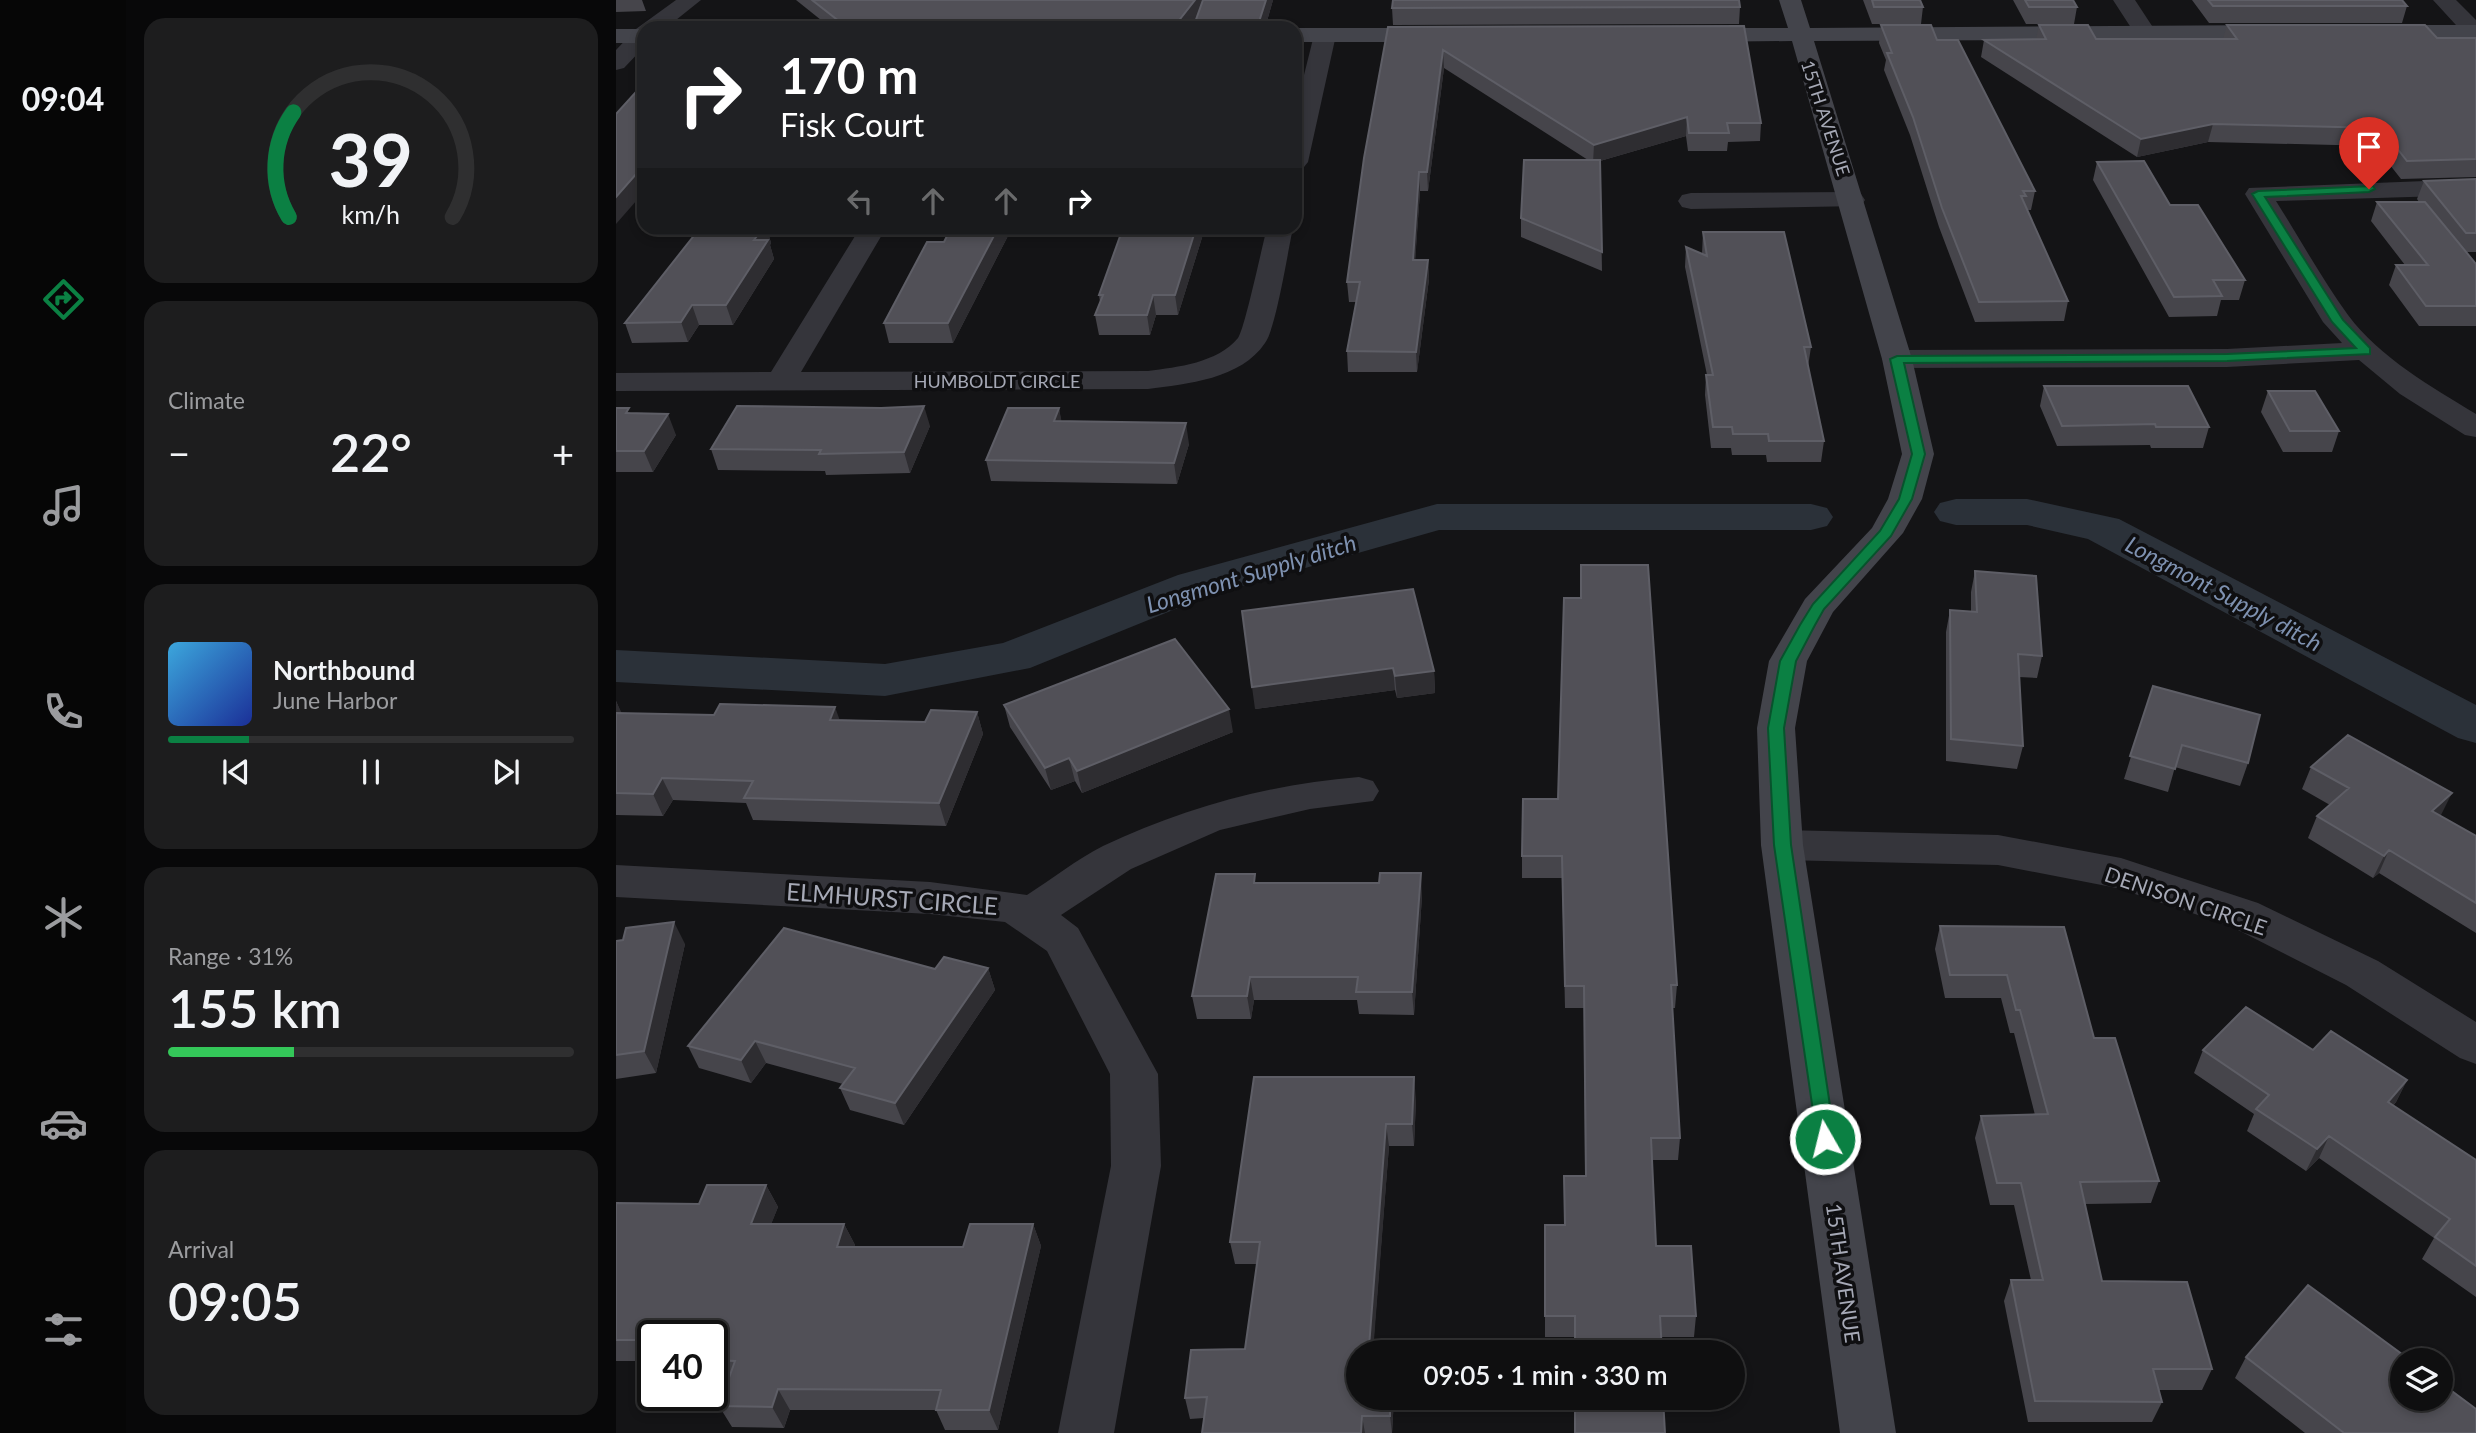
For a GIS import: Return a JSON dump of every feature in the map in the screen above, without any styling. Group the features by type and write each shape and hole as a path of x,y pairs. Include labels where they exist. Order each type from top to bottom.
{"street":[{"path":"662,21 690,0"},
{"path":"2124,0 2145,32"},
{"path":"2444,0 2475,32"},
{"path":"1665,35 1795,18 2145,32 2296,32"},
{"name":"15TH AVENUE","path":"1795,18 1852,200 1897,359 1918,454 1905,499 1886,533 1818,607 1788,661 1776,728 1782,845 1868,1433"},
{"path":"2351,32 2475,32"},
{"path":"616,36 637,34"},
{"path":"1302,132 1325,34"},
{"path":"1302,35 1461,35"},
{"path":"616,63 637,42"},
{"path":"2476,187 2258,194 2338,322 2366,351 2411,387 2476,428"},
{"name":"15TH AVENUE","path":"1691,201 1852,200"},
{"path":"780,382 869,235"},
{"name":"HUMBOLDT CIRCLE","path":"616,382 1148,380 1193,374 1232,358 1253,340 1278,235"},
{"path":"1897,359 2227,358 2366,351"},
{"path":"1029,915 1116,858 1210,818 1310,795 1359,791"},
{"name":"DENISON CIRCLE","path":"1782,845 1997,850 2121,873 2242,914 2362,973 2476,1045"},
{"name":"ELMHURST CIRCLE","path":"616,881 930,898 1013,908 1029,915 1063,940 1134,1074 1136,1167 1086,1433"}],"building":[{"path":"812,0 1195,0 1178,21 839,21"},
{"path":"1203,0 1266,0 1259,21 1196,21"},
{"path":"1393,0 1739,0 1740,7 1392,8"},
{"path":"1872,0 1920,0 1923,7 1874,7"},
{"path":"2025,0 2073,0 2077,7 2029,7"},
{"path":"2208,0 2402,0 2407,6 2213,6"},
{"path":"1881,25 1931,25 1937,40 1958,40 2035,191 2023,191 2026,196 2021,196 2068,301 1979,302 1942,208 1913,117 1887,53 1892,53"},
{"path":"2039,25 2088,25 2096,39 2237,39 2227,25 2425,25 2437,38 2476,38 2476,159 2407,161 2381,128 2213,124 2141,139 1984,40 2046,39"},
{"path":"1744,26 1761,123 1727,123 1729,133 1689,133 1687,117 1594,145 1443,50 1427,172 1419,172 1413,260 1428,260 1416,352 1347,351 1360,282 1347,282 1364,158 1388,27"},
{"path":"637,91 637,173 616,197 616,114"},
{"path":"1524,160 1600,160 1602,252 1521,218"},
{"path":"2144,161 2170,205 2198,205 2245,280 2213,280 2222,296 2174,297 2097,162"},
{"path":"2476,179 2476,233 2466,233 2424,181"},
{"path":"2377,202 2425,202 2476,264 2476,306 2426,306 2396,265 2428,265"},
{"path":"1703,232 1784,232 1811,347 1804,347 1824,441 1769,441 1768,434 1733,434 1732,427 1713,427 1706,375 1713,375 1686,247 1707,256"},
{"path":"694,235 758,235 754,240 768,240 726,305 692,305 681,322 625,323"},
{"path":"948,235 994,235 948,323 884,323 927,242 944,242"},
{"path":"1120,235 1194,235 1175,295 1153,295 1147,315 1095,315 1103,295 1099,295"},
{"path":"2044,386 2188,386 2209,427 2156,427 2155,424 2062,426"},
{"path":"2268,391 2315,391 2339,431 2290,431"},
{"path":"737,406 924,406 904,452 819,454 821,450 711,449"},
{"path":"616,408 629,408 626,413 668,414 644,451 616,451"},
{"path":"1008,408 1059,408 1054,421 1186,423 1174,463 986,460"},
{"path":"1581,565 1648,565 1677,985 1671,985 1680,1138 1651,1138 1656,1246 1691,1246 1696,1316 1660,1316 1661,1340 1575,1340 1575,1316 1545,1316 1545,1225 1565,1225 1564,1176 1586,1176 1584,986 1565,986 1562,856 1522,856 1523,799 1558,799 1564,598 1581,598"},
{"path":"1975,571 2036,576 2042,656 2018,654 2023,746 1951,739 1950,610 1977,612"},
{"path":"1413,589 1434,671 1395,676 1393,668 1252,687 1242,611"},
{"path":"1175,639 1229,709 1077,771 1069,758 1045,768 1004,705"},
{"path":"2153,686 2260,715 2248,763 2182,745 2175,769 2130,756"},
{"path":"720,704 835,707 830,720 925,722 931,710 977,712 939,803 744,798 753,781 662,778 653,794 616,793 616,713 714,715"},
{"path":"2348,735 2452,793 2432,811 2476,836 2476,903 2389,850 2384,856 2317,816 2349,788 2311,767"},
{"path":"1380,873 1421,873 1412,992 1356,992 1358,977 1250,977 1247,996 1192,996 1216,874 1255,874 1254,883 1379,883"},
{"path":"674,922 644,1051 616,1055 616,941 623,940 626,928"},
{"path":"1940,926 2064,927 2094,1038 2115,1038 2159,1181 2080,1182 2102,1281 2187,1282 2212,1369 2153,1369 2162,1402 2035,1401 2011,1280 2043,1280 2021,1183 1997,1183 1981,1116 2048,1114 2020,1010 2016,1010 2007,975 1950,975"},
{"path":"784,928 935,969 944,957 988,968 895,1103 840,1088 855,1068 755,1041 741,1060 688,1046"},
{"path":"2246,1007 2313,1050 2331,1031 2407,1080 2388,1102 2476,1160 2476,1266 2435,1237 2450,1219 2329,1136 2317,1149 2256,1109 2269,1095 2203,1050"},
{"path":"1254,1077 1414,1077 1412,1124 1386,1124 1370,1340 1346,1340 1346,1410 1390,1410 1390,1416 1362,1416 1361,1433 1202,1433 1207,1397 1185,1398 1191,1350 1245,1349 1260,1242 1230,1242"},
{"path":"707,1185 766,1185 751,1224 844,1224 837,1247 963,1247 970,1224 1033,1224 989,1410 936,1410 941,1390 778,1389 772,1407 728,1406 728,1381 735,1361 728,1361 728,1320 637,1320 637,1340 616,1340 616,1203 699,1204"},
{"path":"2308,1285 2394,1348 2390,1348 2390,1411 2453,1411 2453,1392 2476,1409 2476,1433 2344,1433 2246,1357"},
{"path":"1575,1410 1664,1410 1665,1433 1575,1433"}],"waterway":[{"name":"Longmont Supply ditch","path":"1956,512 2027,512 2103,529 2476,726"},
{"name":"Longmont Supply ditch","path":"616,666 885,680 1013,657 1194,585 1437,517 1811,517"}],"route":[{"path":"1825,1139 1782,845 1776,728 1788,661 1818,607 1886,533 1905,499 1918,454 1897,359 2227,358 2366,351 2338,322 2283,238 2271,212 2258,194 2369,189"}]}
